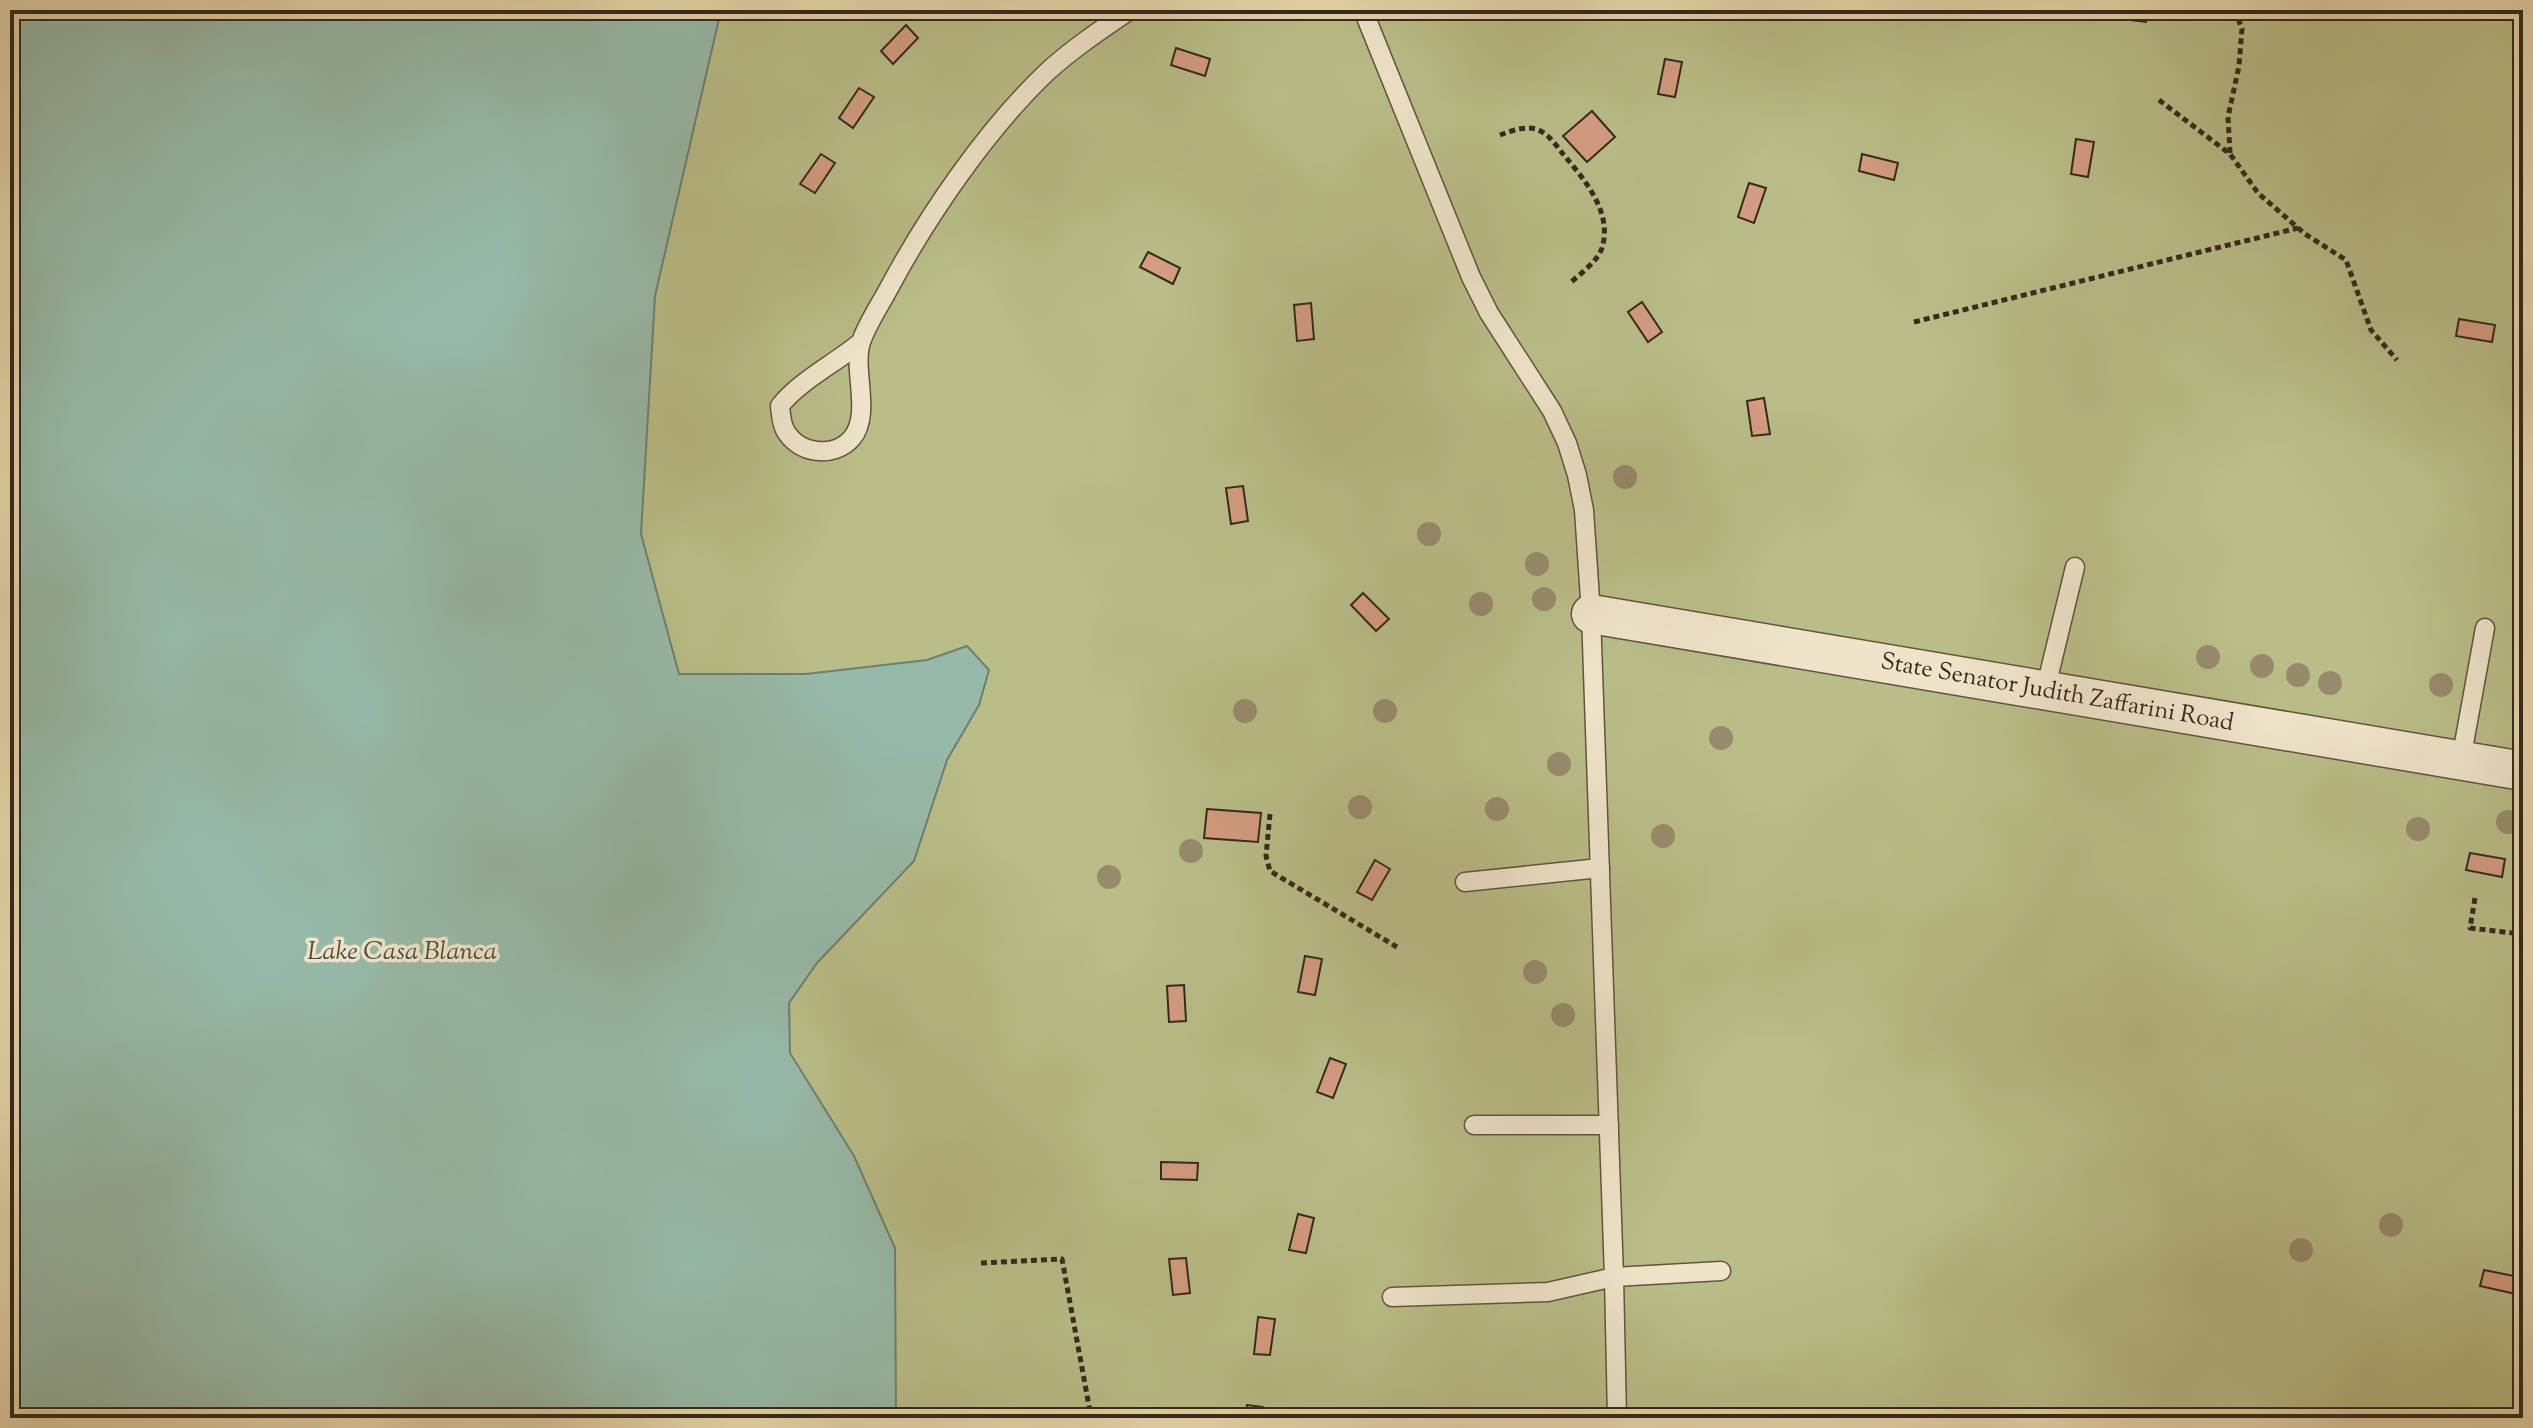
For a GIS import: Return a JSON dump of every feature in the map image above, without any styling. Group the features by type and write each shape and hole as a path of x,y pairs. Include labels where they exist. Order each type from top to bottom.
{"street":[{"name":"State Senator Judith Zaffarini Road","path":"1591,614 2523,771"}],"lane":[{"path":"861,342 861,415 853,437 842,446 824,452 808,449 793,441 785,430 780,406 797,388 861,342 904,260 982,146 1047,73 1078,46 1130,10"},
{"path":"1363,10 1471,277 1489,313 1537,385 1567,443 1584,510 1591,614 1617,1418"},
{"path":"2045,691 2075,567"},
{"path":"2461,760 2485,628"},
{"path":"1465,882 1600,868"},
{"path":"1474,1125 1609,1125"},
{"path":"1392,1297 1548,1292 1614,1277 1721,1271"}],"path":[{"path":"2230,154 2228,117 2239,66 2242,29 2235,10"},
{"path":"2159,100 2230,154 2258,193 2298,228 2346,260 2371,330 2397,360"},
{"path":"1500,135 1519,129 1537,129 1548,136 1591,187 1604,229 1602,250 1569,284"},
{"path":"1914,322 2298,228"},
{"path":"1270,814 1266,856 1270,871 1397,947"},
{"path":"2475,898 2470,928 2521,934"},
{"path":"981,1263 1062,1259 1089,1418"}],"green space":[{"path":"10,10 2523,10 2523,1418 10,1418"}],"water":[{"name":"Lake Casa Blanca","path":"10,10 721,10 655,296 641,534 679,674 806,674 927,660 967,646 989,670 979,705 947,760 914,861 817,963 789,1003 790,1053 854,1156 895,1248 896,1418 10,1418"}],"building":[{"path":"2131,10 2148,10 2146,22 2129,20"},
{"path":"906,25 918,38 893,64 881,51"},
{"path":"1176,48 1210,59 1205,76 1171,65"},
{"path":"1665,59 1682,62 1675,97 1658,94"},
{"path":"859,88 874,97 853,128 839,118"},
{"path":"1592,111 1615,137 1587,162 1563,136"},
{"path":"2076,139 2094,142 2088,177 2071,174"},
{"path":"821,154 835,163 815,193 800,184"},
{"path":"1862,154 1898,163 1894,180 1859,171"},
{"path":"1749,183 1766,188 1754,223 1738,217"},
{"path":"1148,252 1180,268 1173,284 1140,267"},
{"path":"1642,302 1662,332 1648,342 1628,312"},
{"path":"1311,303 1314,339 1297,341 1294,305"},
{"path":"2459,319 2495,325 2492,342 2456,336"},
{"path":"1764,398 1770,434 1752,436 1747,401"},
{"path":"1243,486 1248,521 1231,524 1226,488"},
{"path":"1363,593 1389,619 1376,631 1351,605"},
{"path":"1207,809 1261,813 1258,842 1204,838"},
{"path":"2470,853 2505,859 2502,877 2466,870"},
{"path":"1375,860 1390,869 1372,900 1357,892"},
{"path":"1305,956 1322,959 1315,995 1298,992"},
{"path":"1184,985 1186,1021 1169,1022 1167,986"},
{"path":"1330,1058 1346,1064 1333,1098 1317,1092"},
{"path":"1161,1162 1198,1163 1197,1180 1161,1179"},
{"path":"1298,1214 1314,1218 1306,1253 1289,1250"},
{"path":"1186,1258 1190,1293 1173,1295 1169,1259"},
{"path":"2484,1270 2519,1277 2516,1294 2480,1286"},
{"path":"1258,1317 1275,1319 1270,1355 1254,1354"},
{"path":"1247,1405 1263,1407 1262,1418 1245,1418"}]}
